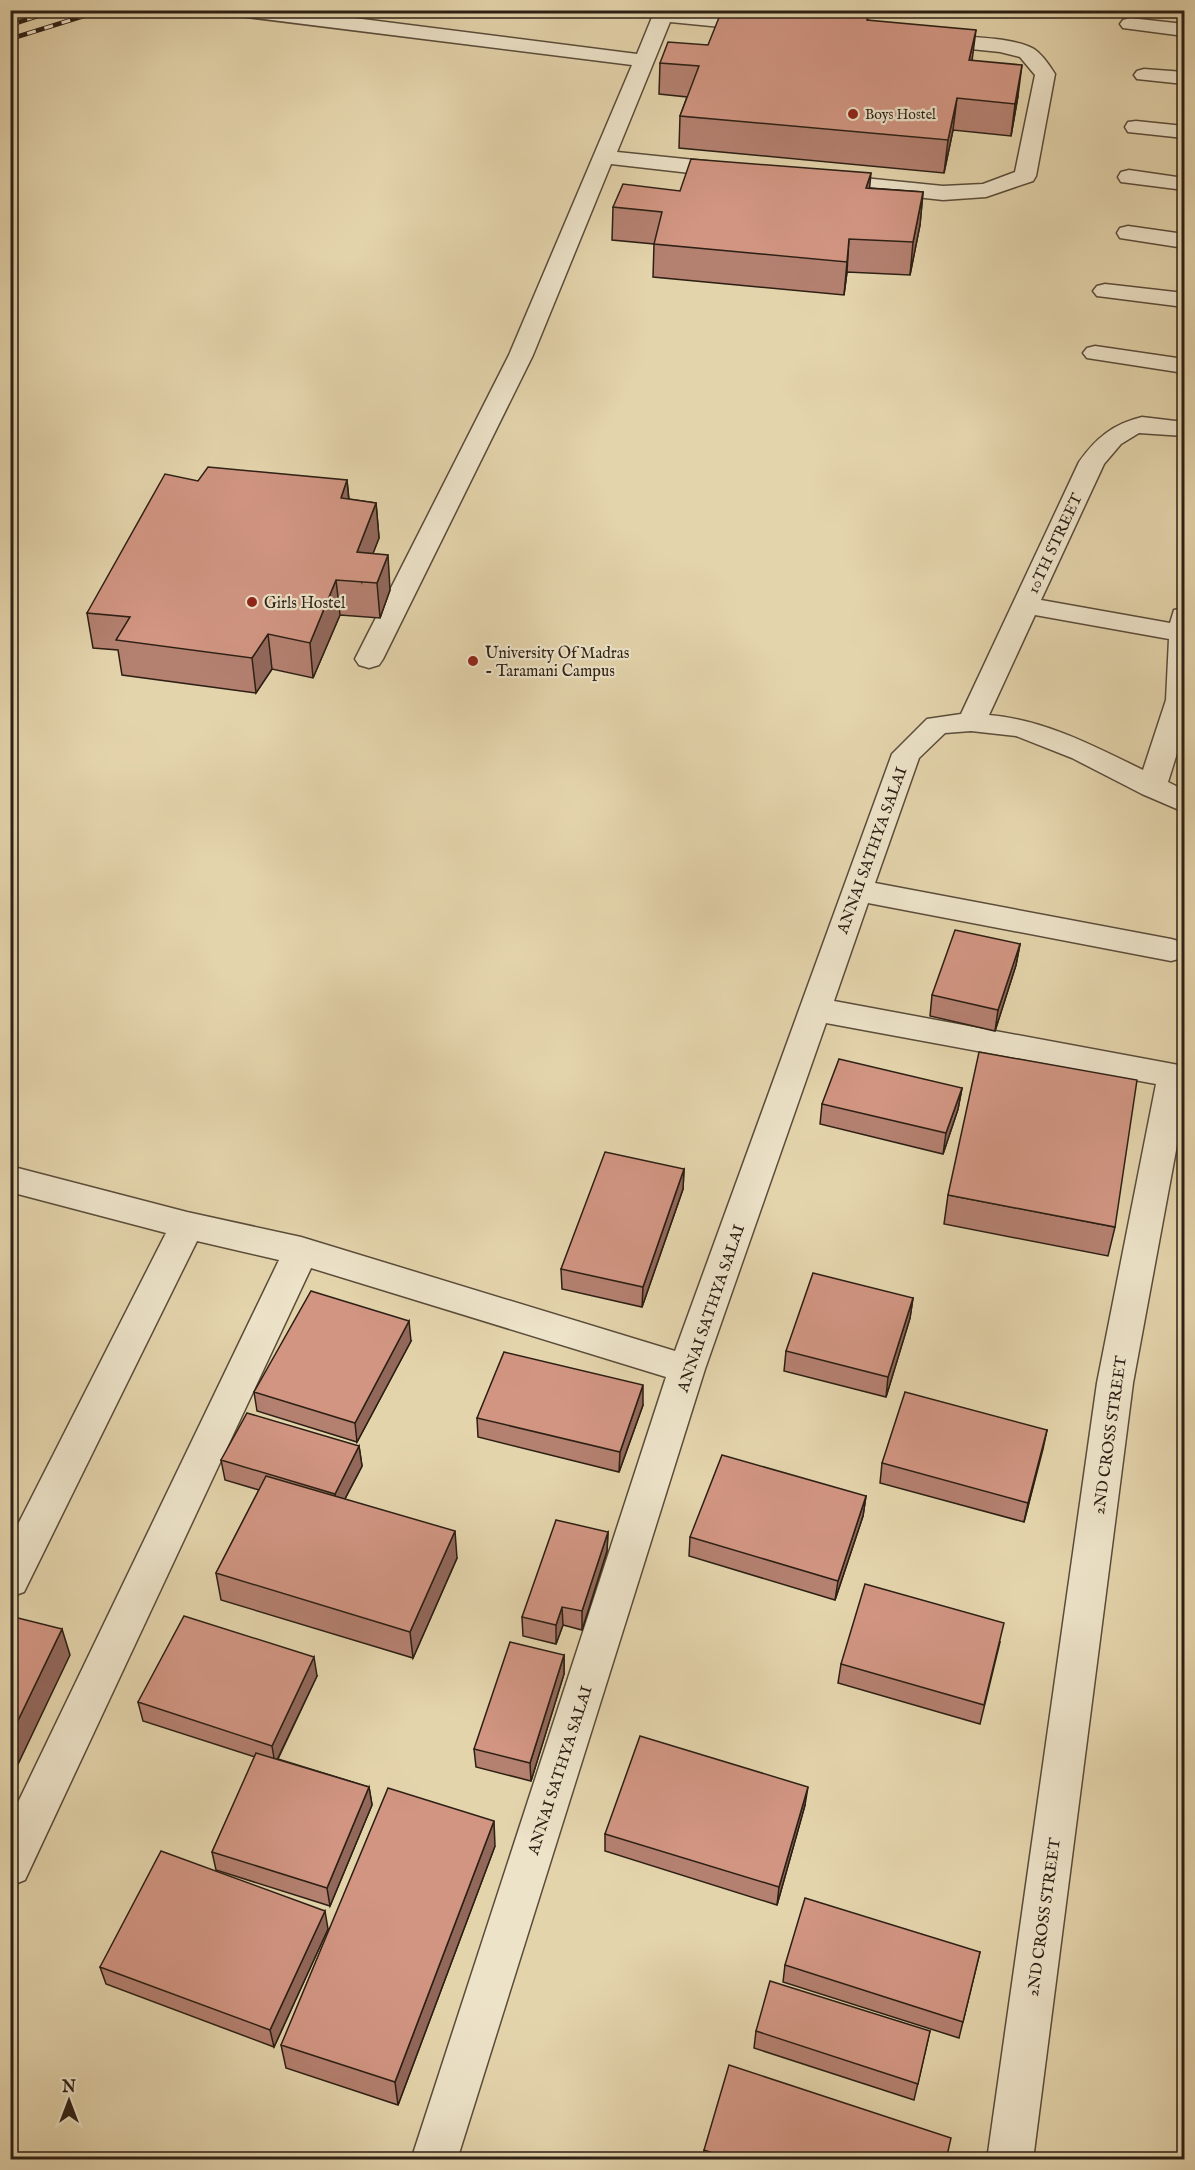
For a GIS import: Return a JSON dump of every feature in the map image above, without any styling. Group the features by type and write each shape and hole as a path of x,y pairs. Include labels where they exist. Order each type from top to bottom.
{"street":[{"path":"239,10 645,61"},
{"path":"369,659 521,355 665,13 783,27"},
{"path":"1130,24 1185,30"},
{"path":"802,178 943,193 986,190 1025,176 1045,74 1028,53 1000,46 910,38"},
{"path":"1144,75 1185,78"},
{"path":"1136,127 1185,132"},
{"path":"604,158 756,174"},
{"path":"1129,177 1185,184"},
{"path":"1128,233 1185,241"},
{"path":"1105,291 1185,300"},
{"path":"1095,353 1185,366"},
{"name":"10TH STREET","path":"971,722 1092,462 1109,440 1129,426 1157,424 1185,429"},
{"path":"1026,605 1183,624 1182,701 1152,787"},
{"name":"ANNAI SATHYA SALAI","path":"434,2160 687,1370 906,754 937,725 971,722 1021,727 1082,751 1185,802"},
{"path":"857,890 1171,950"},
{"name":"2ND CROSS STREET","path":"815,1009 1173,1075 1115,1383 1010,2160"},
{"path":"10,1179 187,1225 301,1251 687,1370"},
{"path":"10,1580 187,1225"},
{"path":"10,1866 301,1251"}],"building":[{"name":"Boys Hostel","path":"722,10 789,10 976,30 969,60 1022,65 1015,104 957,98 948,140 680,116 699,66 660,63 668,42 708,45"},
{"path":"1181,37 1185,38 1185,53 1179,53"},
{"path":"691,159 871,173 866,188 923,192 913,242 849,239 847,262 654,244 662,212 613,207 623,184 680,191"},
{"name":"Girls Hostel","path":"208,467 347,480 341,498 376,503 357,552 388,555 377,583 336,580 310,643 268,634 252,658 116,640 130,617 87,613 165,474 198,481"},
{"path":"955,930 1020,944 998,1010 932,995"},
{"path":"979,1052 1137,1080 1115,1227 948,1195"},
{"path":"839,1059 962,1088 946,1133 822,1104"},
{"path":"605,1152 684,1169 643,1287 561,1269"},
{"path":"813,1273 913,1298 888,1377 786,1351"},
{"path":"311,1291 409,1321 355,1423 254,1392"},
{"path":"504,1352 643,1385 620,1452 477,1418"},
{"path":"905,1392 1047,1430 1028,1503 882,1463"},
{"path":"247,1413 359,1446 335,1494 221,1460"},
{"path":"722,1455 866,1496 838,1581 690,1537"},
{"path":"266,1476 455,1531 410,1632 216,1573"},
{"path":"556,1520 608,1532 582,1611 562,1607 556,1625 522,1617"},
{"path":"865,1584 1004,1623 984,1705 841,1664"},
{"path":"10,1616 62,1629 10,1737"},
{"path":"184,1616 314,1657 272,1746 138,1702"},
{"path":"510,1642 564,1655 530,1763 474,1749"},
{"path":"640,1736 808,1787 779,1887 605,1834"},
{"path":"256,1753 369,1787 327,1888 212,1852"},
{"path":"388,1788 494,1821 395,2082 281,2045"},
{"path":"161,1851 325,1911 270,2030 100,1967"},
{"path":"805,1898 980,1952 963,2022 785,1965"},
{"path":"770,1981 930,2031 918,2084 756,2031"},
{"path":"729,2065 951,2138 946,2160 733,2160 704,2150"}],"railway":[{"path":"10,25 56,10"},
{"path":"10,39 103,10"}],"place":[{"name":"Boys Hostel","path":"853,114"},
{"name":"Girls Hostel","path":"252,602"},
{"name":"University Of Madras - Taramani Campus","path":"473,661"}]}
